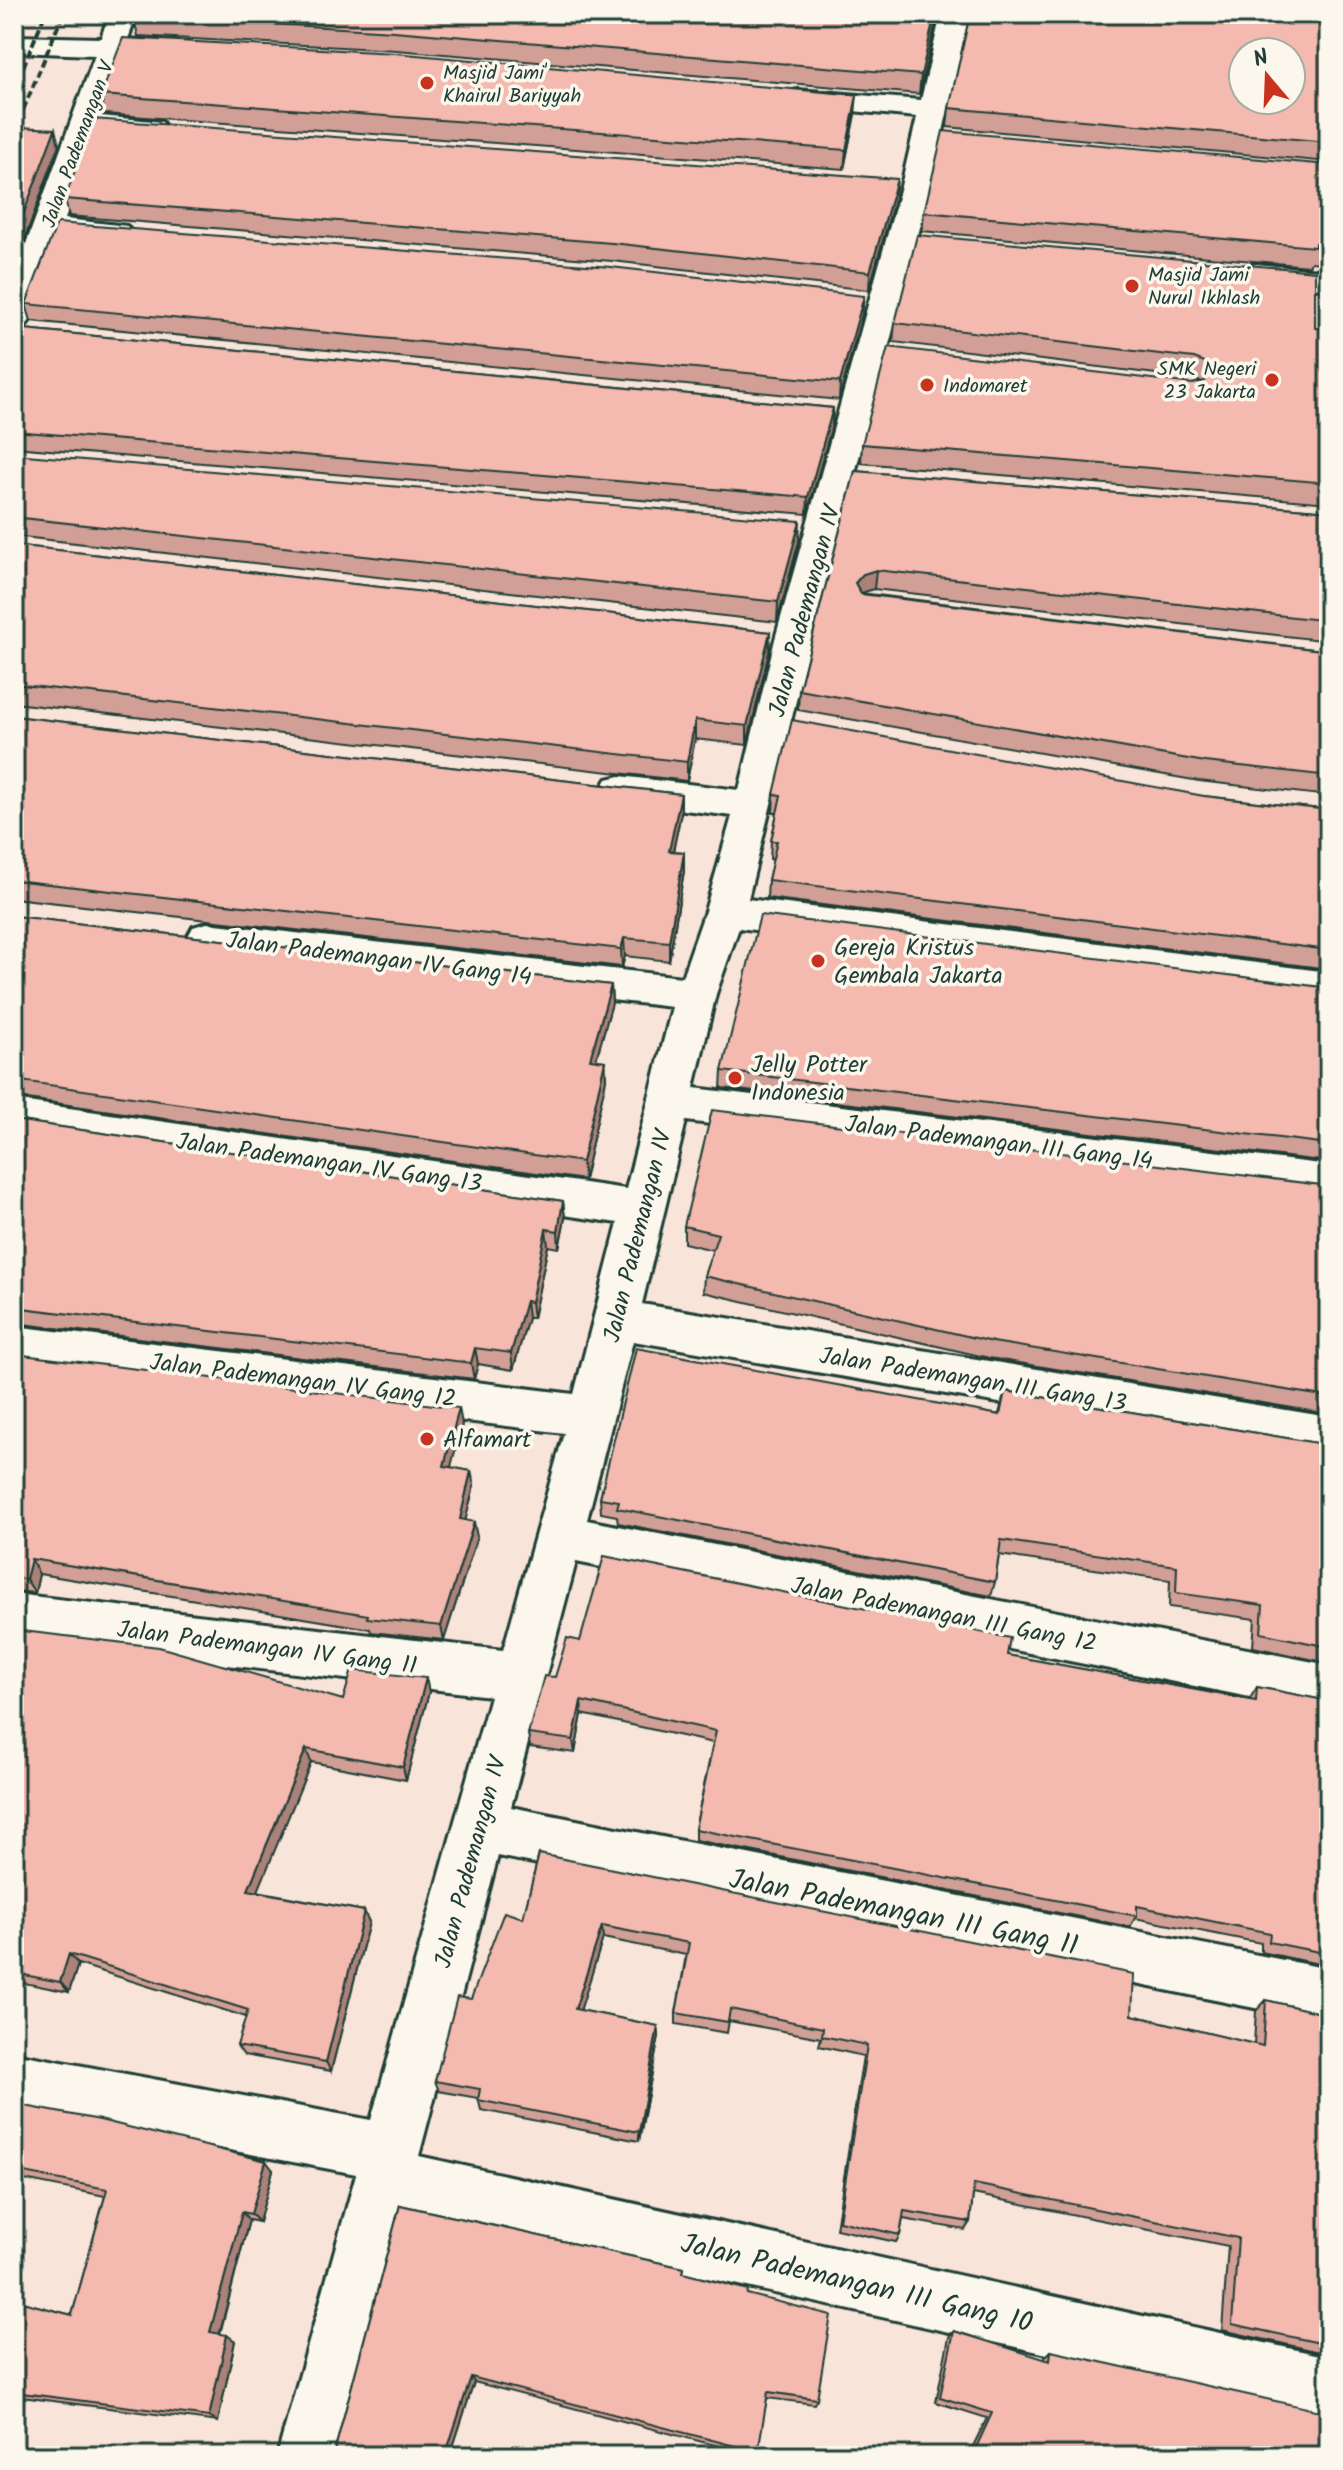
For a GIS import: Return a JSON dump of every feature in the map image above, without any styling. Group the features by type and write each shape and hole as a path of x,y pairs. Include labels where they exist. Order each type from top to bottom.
{"street":[{"name":"Jalan Pademangan V","path":"22,329 47,227 123,14"},
{"name":"Jalan Pademangan IV","path":"307,2456 560,1537 696,994 725,911 754,805 793,724 776,637 811,528 852,476 839,413 888,354 869,303 916,242 898,185 939,129 955,14"},
{"path":"14,44 207,50"},
{"path":"776,96 939,129"},
{"path":"86,124 187,131"},
{"path":"47,227 145,235"},
{"path":"1234,271 1329,280"},
{"path":"591,786 754,805"},
{"path":"725,911 1329,988"},
{"name":"Jalan Pademangan IV Gang 14","path":"172,934 696,994"},
{"name":"Jalan Pademangan III Gang 14","path":"669,1102 1329,1183"},
{"name":"Jalan Pademangan IV Gang 13","path":"14,1117 644,1209"},
{"name":"Jalan Pademangan III Gang 13","path":"617,1319 1329,1438"},
{"name":"Jalan Pademangan IV Gang 12","path":"14,1346 592,1416"},
{"name":"Jalan Pademangan III Gang 12","path":"560,1537 1329,1689"},
{"name":"Jalan Pademangan IV Gang 11","path":"14,1617 520,1676"},
{"name":"Jalan Pademangan III Gang 11","path":"480,1827 1329,1996"},
{"name":"Jalan Pademangan III Gang 10","path":"14,2081 389,2164 1329,2387"}],"building":[{"path":"135,14 935,14 921,75 394,31"},
{"path":"970,14 1196,14 1329,23 1329,142 949,108"},
{"path":"123,38 394,53 857,95 846,150 101,95"},
{"path":"93,119 897,179 870,272 612,243 65,199"},
{"path":"19,127 55,129 14,239 14,137"},
{"path":"943,131 1329,165 1329,244 1315,243 1315,247 924,212"},
{"path":"57,223 611,267 864,296 840,382 26,304"},
{"path":"917,235 1315,271 1315,328 1329,330 1329,483 862,444 888,347 1193,384 1205,381 1213,371 1205,362 1194,358 895,323"},
{"path":"14,328 833,408 808,497 14,431"},
{"path":"14,454 800,521 778,602 14,517"},
{"path":"855,471 1329,511 1329,621 876,570 863,574 855,583 861,594 1329,651 1329,776 1205,762 799,690"},
{"path":"14,545 770,632 747,726 695,720 687,762 14,684"},
{"path":"14,716 681,794 669,851 684,852 669,942 624,938 621,949 14,880"},
{"path":"792,720 1204,796 1329,810 1329,950 768,880 777,841 771,841 781,795 774,794"},
{"path":"760,915 1329,988 1329,1144 722,1071"},
{"path":"14,916 611,985 590,1059 605,1061 582,1162 14,1080"},
{"path":"712,1110 1329,1186 1329,1397 993,1342 704,1276 718,1234 684,1226"},
{"path":"14,1120 563,1201 558,1231 546,1229 531,1302 526,1301 511,1353 475,1348 471,1363 14,1307"},
{"path":"636,1348 1000,1415 1005,1391 1329,1445 1329,1647 1261,1633 1263,1605 1176,1593 1177,1566 1001,1540 995,1582 617,1508 619,1501 600,1498"},
{"path":"14,1354 459,1408 444,1466 471,1471 460,1519 474,1522 441,1626 367,1618 368,1615 31,1559 26,1579 14,1578"},
{"path":"604,1556 1010,1638 1007,1655 1256,1701 1257,1687 1329,1701 1329,1954 1269,1942 1270,1933 1137,1906 1137,1916 695,1829 716,1731 581,1701 573,1740 528,1734 544,1676 555,1677 567,1638 580,1641"},
{"path":"14,1630 159,1647 343,1700 352,1670 426,1678 403,1767 306,1749 248,1890 364,1911 326,2062 237,2046 248,2010 69,1954 60,1982 14,1973"},
{"path":"539,1854 1134,1974 1132,2015 1263,2046 1266,2000 1329,2015 1329,2345 1232,2324 1238,2238 974,2184 970,2222 904,2211 900,2235 839,2221 867,2045 822,2036 823,2028 730,2009 728,2022 676,2013 689,1943 602,1926 575,2009 658,2026 639,2132 478,2100 480,2089 435,2081 457,1997 471,1999 504,1912 523,1918"},
{"path":"14,2104 100,2120 266,2161 251,2214 242,2212 210,2332 227,2335 209,2417 14,2392 14,2300 72,2315 107,2189 14,2171"},
{"path":"400,2205 684,2268 683,2273 748,2290 747,2294 831,2315 817,2399 768,2392 758,2452 471,2377 445,2456 320,2456 334,2453"},
{"path":"954,2331 1050,2361 1051,2351 1329,2413 1329,2456 972,2456 992,2413 940,2397"}],"railway":[{"path":"14,89 45,14"},
{"path":"14,132 63,14"}],"place":[{"name":"Masjid Jami' Khairul Bariyyah","path":"427,83"},
{"name":"Masjid Jami Nurul Ikhlash","path":"1132,286"},
{"name":"SMK Negeri 23 Jakarta","path":"1272,380"},
{"name":"Indomaret","path":"927,385"},
{"name":"Gereja Kristus Gembala Jakarta","path":"818,961"},
{"name":"Jelly Potter Indonesia","path":"735,1078"},
{"name":"Alfamart","path":"427,1439"}]}
